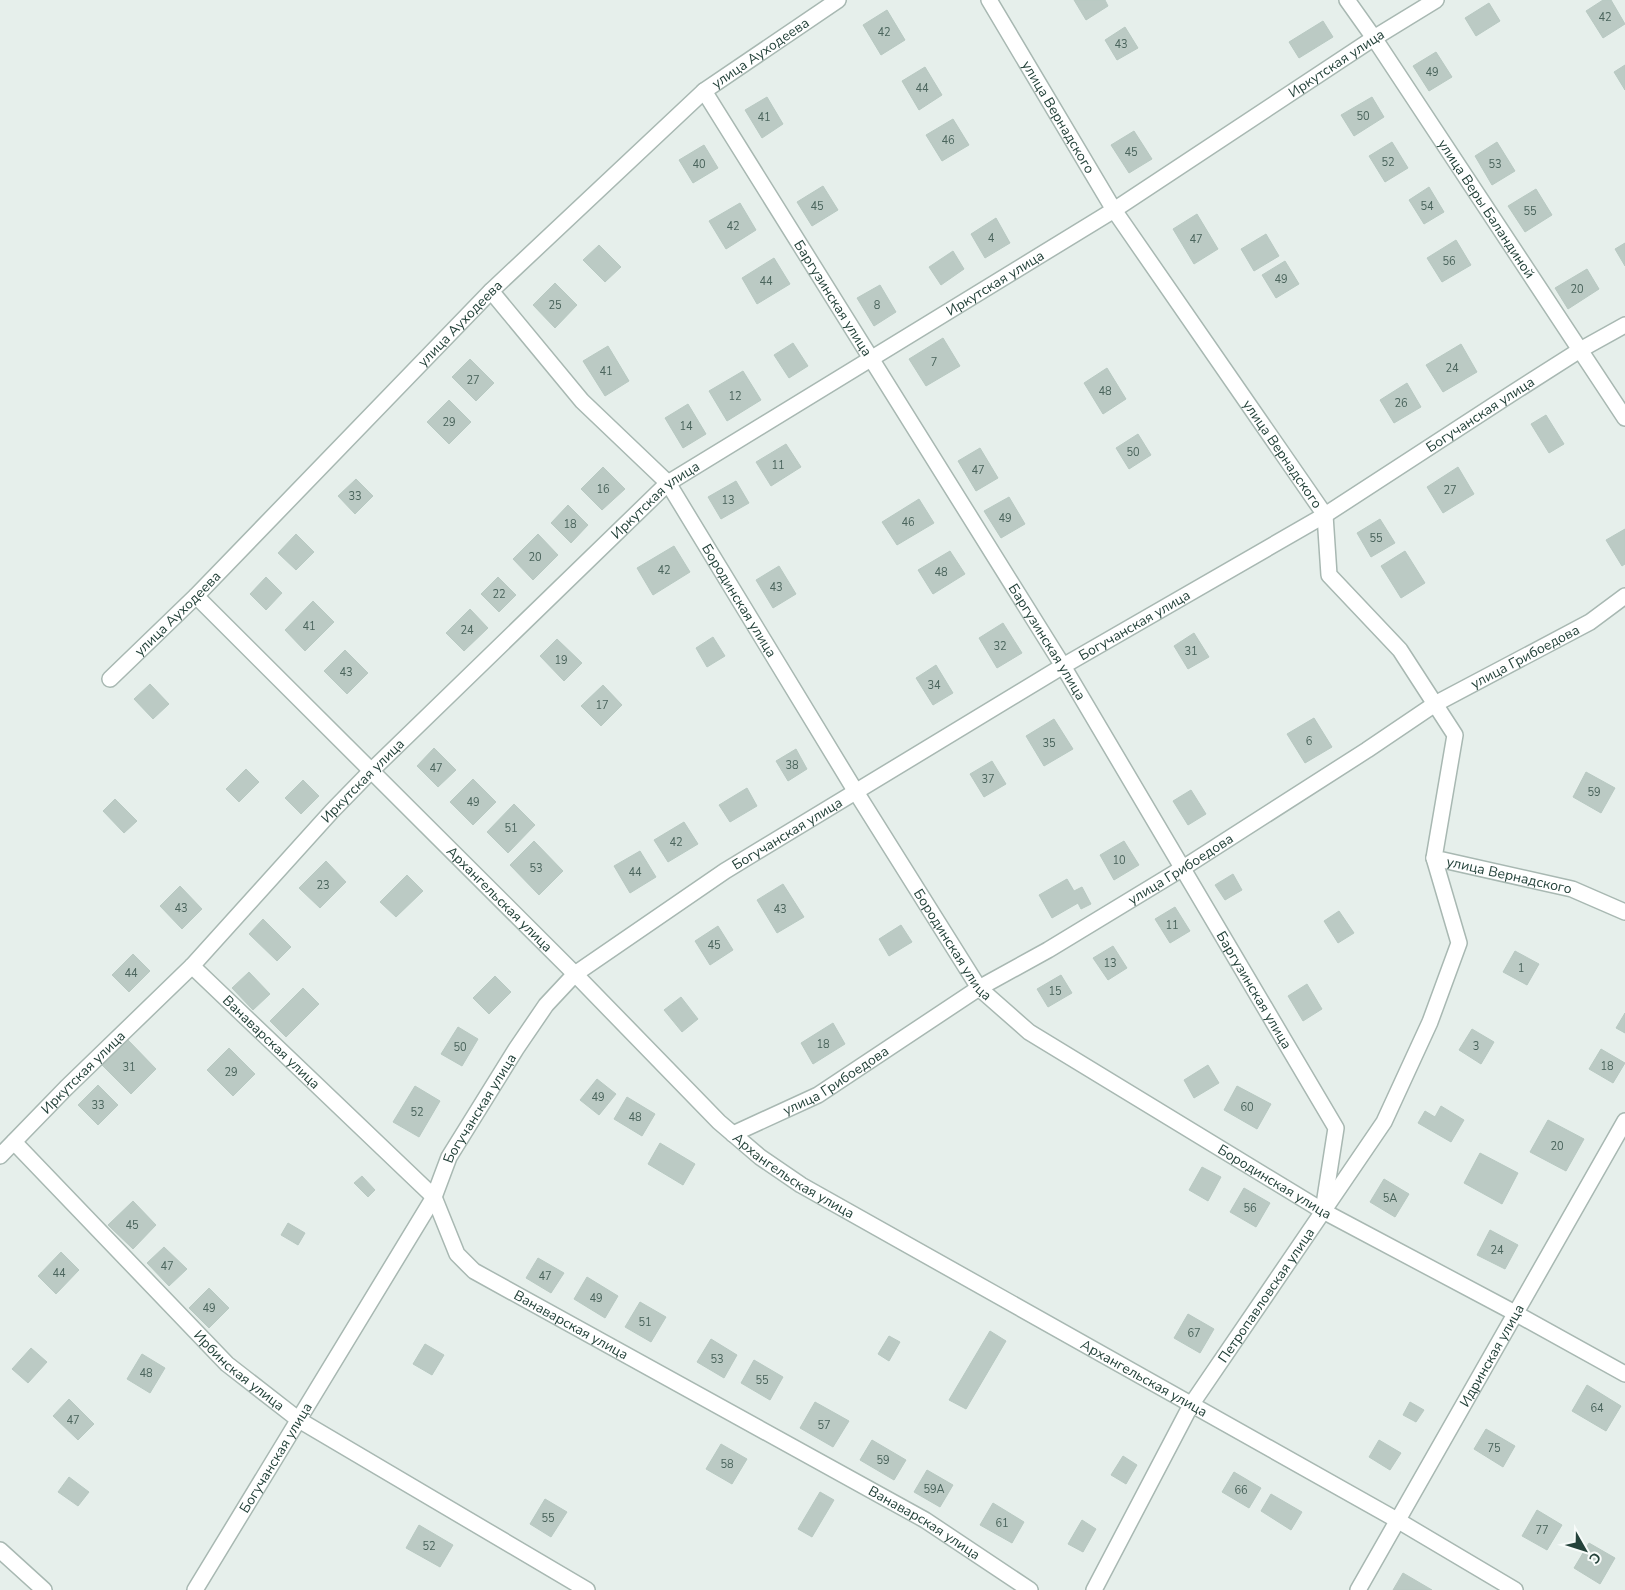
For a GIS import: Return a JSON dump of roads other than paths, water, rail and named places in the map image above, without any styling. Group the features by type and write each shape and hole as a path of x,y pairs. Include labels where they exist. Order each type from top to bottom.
{"street":[{"name":"улица Ауходеева","path":"110,679 196,596 490,291 704,91 838,0"},
{"name":"улица Вернадского","path":"989,0 1114,210 1325,515 1329,575 1400,650 1455,735 1434,858 1572,889 1625,912"},
{"name":"улица Веры Баландиной","path":"1348,0 1625,418"},
{"name":"Иркутская улица","path":"0,1156 66,1088 192,966 332,811 371,771 668,483 1114,210 1374,38 1436,0"},
{"name":"Баргузинская улица","path":"704,91 1062,666 1336,1128 1323,1211"},
{"name":"Бородинская улица","path":"490,291 582,401 668,483 856,792 979,988 1029,1032 1323,1211 1625,1374"},
{"name":"Богучанская улица","path":"194,1590 434,1197 449,1157 516,1048 546,1005 575,974 725,871 1062,666 1325,515 1580,350 1625,325"},
{"name":"Архангельская улица","path":"196,596 575,974 719,1122 760,1157 801,1185 1397,1520 1515,1590"},
{"name":"улица Грибоедова","path":"734,1134 818,1095 979,988 1048,950 1183,868 1435,704 1590,622 1625,596"},
{"name":"Петропавловская улица","path":"1094,1590 1191,1405 1384,1122 1430,1022 1459,943 1434,858"},
{"name":"Ванаварская улица","path":"192,966 434,1197 458,1254 474,1271 925,1520 1030,1590"},
{"name":"Идринская улица","path":"1358,1590 1625,1121"},
{"name":"Ирбинская улица","path":"14,1142 227,1364 299,1420 587,1590"},
{"path":"0,1550 44,1590"}]}
